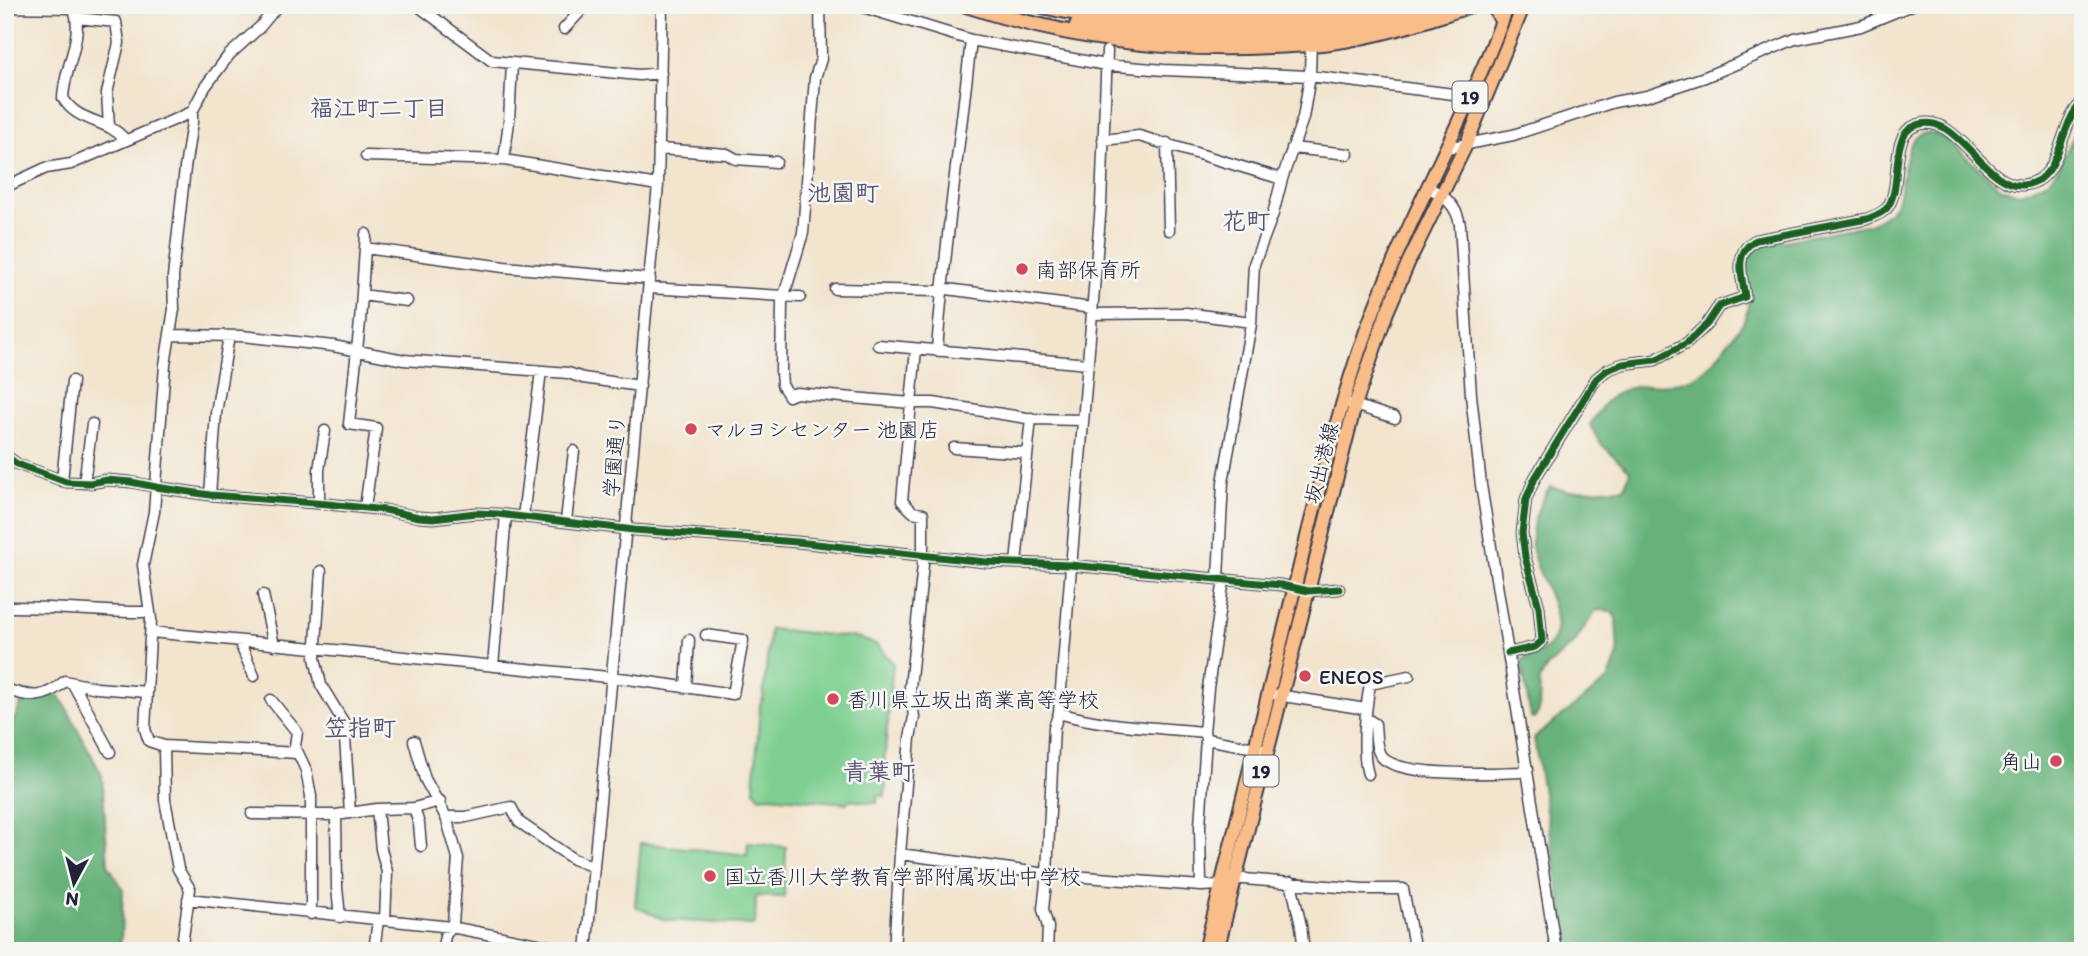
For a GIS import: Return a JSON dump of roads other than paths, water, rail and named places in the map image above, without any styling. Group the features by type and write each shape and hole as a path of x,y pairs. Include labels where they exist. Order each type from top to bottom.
{"highway":[{"path":"966,5 1054,31 1136,44 1187,48 1354,39 1411,25 1472,5"},
{"path":"987,5 1093,28 1146,35 1200,37 1302,33 1400,10"},
{"path":"1039,5 1136,21 1201,25 1303,20 1441,5"},
{"path":"1117,5 1205,14 1316,8"}],"main road":[{"path":"1482,5 1494,8 1502,22"},
{"name":"坂出港線","path":"1217,951 1274,695 1375,307 1487,63 1508,5"},
{"name":"坂出港線","path":"1349,403 1409,261 1466,145 1524,5"},
{"name":"坂出港線","path":"1205,951 1221,885 1261,749"}],"street":[{"path":"278,5 260,27 229,55 205,87 192,112 173,278 174,309 164,365 153,522 143,565 151,632 146,736 153,743 164,746 298,753 306,770 311,796 311,914"},
{"path":"417,5 492,61 639,75 661,74"},
{"path":"570,5 578,14"},
{"path":"564,29 586,5"},
{"name":"学園通り","path":"586,951 658,185 662,5"},
{"path":"820,5 821,59 815,78 803,233 783,296 782,386 789,396 796,393 911,403 933,402 1031,418 1082,420"},
{"path":"856,5 971,40 1106,65 1310,76 1470,96 1483,102"},
{"path":"1447,148 1513,135 1614,102 1647,96 1705,77 1795,39 1861,26 1912,5"},
{"path":"5,7 74,8 77,18 75,47 62,98 68,107 79,115 118,131 125,140"},
{"path":"77,18 116,22 119,43 107,93 109,127"},
{"path":"937,351 947,254 947,220 958,162 971,40"},
{"path":"1200,886 1205,735 1221,578 1223,482 1251,322 1255,264 1303,118 1310,76 1311,42"},
{"path":"1047,951 1048,928 1043,909 1054,727 1059,713 1101,204 1107,51"},
{"path":"504,160 512,64"},
{"path":"1508,653 1535,647 1542,641 1539,607 1523,545 1526,499 1535,478 1596,379 1607,370 1623,364 1655,360 1687,343 1707,324 1720,306 1745,297 1740,260 1747,245 1756,240 1867,219 1888,207 1905,132 1913,127 1933,123 1945,129 2001,181 2025,185 2045,176 2052,166 2072,117 2083,102"},
{"path":"5,187 33,172 71,164 192,112"},
{"path":"1103,140 1139,136 1282,179"},
{"path":"1167,143 1168,230"},
{"path":"1292,148 1348,154"},
{"path":"660,149 727,154 736,159 776,162"},
{"path":"366,156 504,160 658,185"},
{"path":"1429,188 1443,195 1457,212 1460,225 1474,420 1483,497 1556,951"},
{"path":"365,508 376,428 349,424 366,234"},
{"path":"365,248 649,284 800,297"},
{"path":"835,289 947,289 1092,311 1186,313 1251,322"},
{"path":"362,295 407,301"},
{"path":"170,335 229,336 333,346 404,360 541,371 639,386"},
{"path":"210,495 216,413 229,336"},
{"path":"878,345 1087,364"},
{"path":"894,951 910,738 914,718 910,687 923,555 923,514 914,512 902,501 916,349"},
{"path":"523,517 541,371"},
{"path":"62,481 72,381"},
{"path":"1349,403 1395,418"},
{"path":"1016,563 1031,418"},
{"path":"84,483 92,424"},
{"path":"319,503 319,470 325,430"},
{"path":"954,447 1027,453"},
{"path":"566,521 574,451"},
{"path":"5,455 17,464 62,481 131,482 210,495 319,503 433,518 476,513 506,515 627,529 1221,578 1301,589 1339,589"},
{"path":"5,468 17,464"},
{"path":"493,666 506,515"},
{"path":"321,571 315,649 316,672 344,723 350,813"},
{"path":"263,595 274,645"},
{"path":"5,607 51,606 150,612"},
{"path":"151,632 613,678 733,694 743,640 706,635"},
{"path":"686,687 689,640"},
{"path":"239,641 254,676"},
{"path":"1368,774 1365,766 1366,714 1370,684 1409,677"},
{"path":"5,689 42,696 52,693 65,681 147,692"},
{"path":"73,684 110,752"},
{"path":"1274,695 1366,714 1376,724 1378,751 1382,757 1393,763 1438,773 1520,772 1528,769"},
{"path":"271,700 297,732 294,753"},
{"path":"1059,713 1074,718 1205,735 1261,749"},
{"path":"414,741 425,779 446,817 458,858 451,927 445,936 442,951"},
{"path":"164,746 164,800 178,869 190,889 180,951"},
{"path":"252,814 336,815 377,809 414,808 440,802"},
{"path":"446,817 466,817 511,807 519,822 573,859 594,867"},
{"path":"414,808 421,846"},
{"path":"374,951 382,920 387,872 381,849 377,809"},
{"path":"336,815 340,916"},
{"path":"901,854 1047,874 1200,886 1221,885 1235,879 1363,889 1403,889 1415,951"},
{"path":"1291,882 1304,951"},
{"path":"188,899 451,927 573,951"}],"tunnel":[{"path":"1108,22 1109,5"}],"place":[{"name":"南部保育所","path":"1022,269"},
{"name":"マルヨシセンター 池園店","path":"691,429"},
{"name":"ENEOS","path":"1305,676"},
{"name":"香川県立坂出商業高等学校","path":"833,699"},
{"name":"角山","path":"2056,761"},
{"name":"国立香川大学教育学部附属坂出中学校","path":"710,876"}],"district":[{"name":"福江町二丁目","path":"379,108"},
{"name":"池園町","path":"843,192"},
{"name":"花町","path":"1246,220"},
{"name":"笠指町","path":"360,727"},
{"name":"青葉町","path":"879,771"}]}
